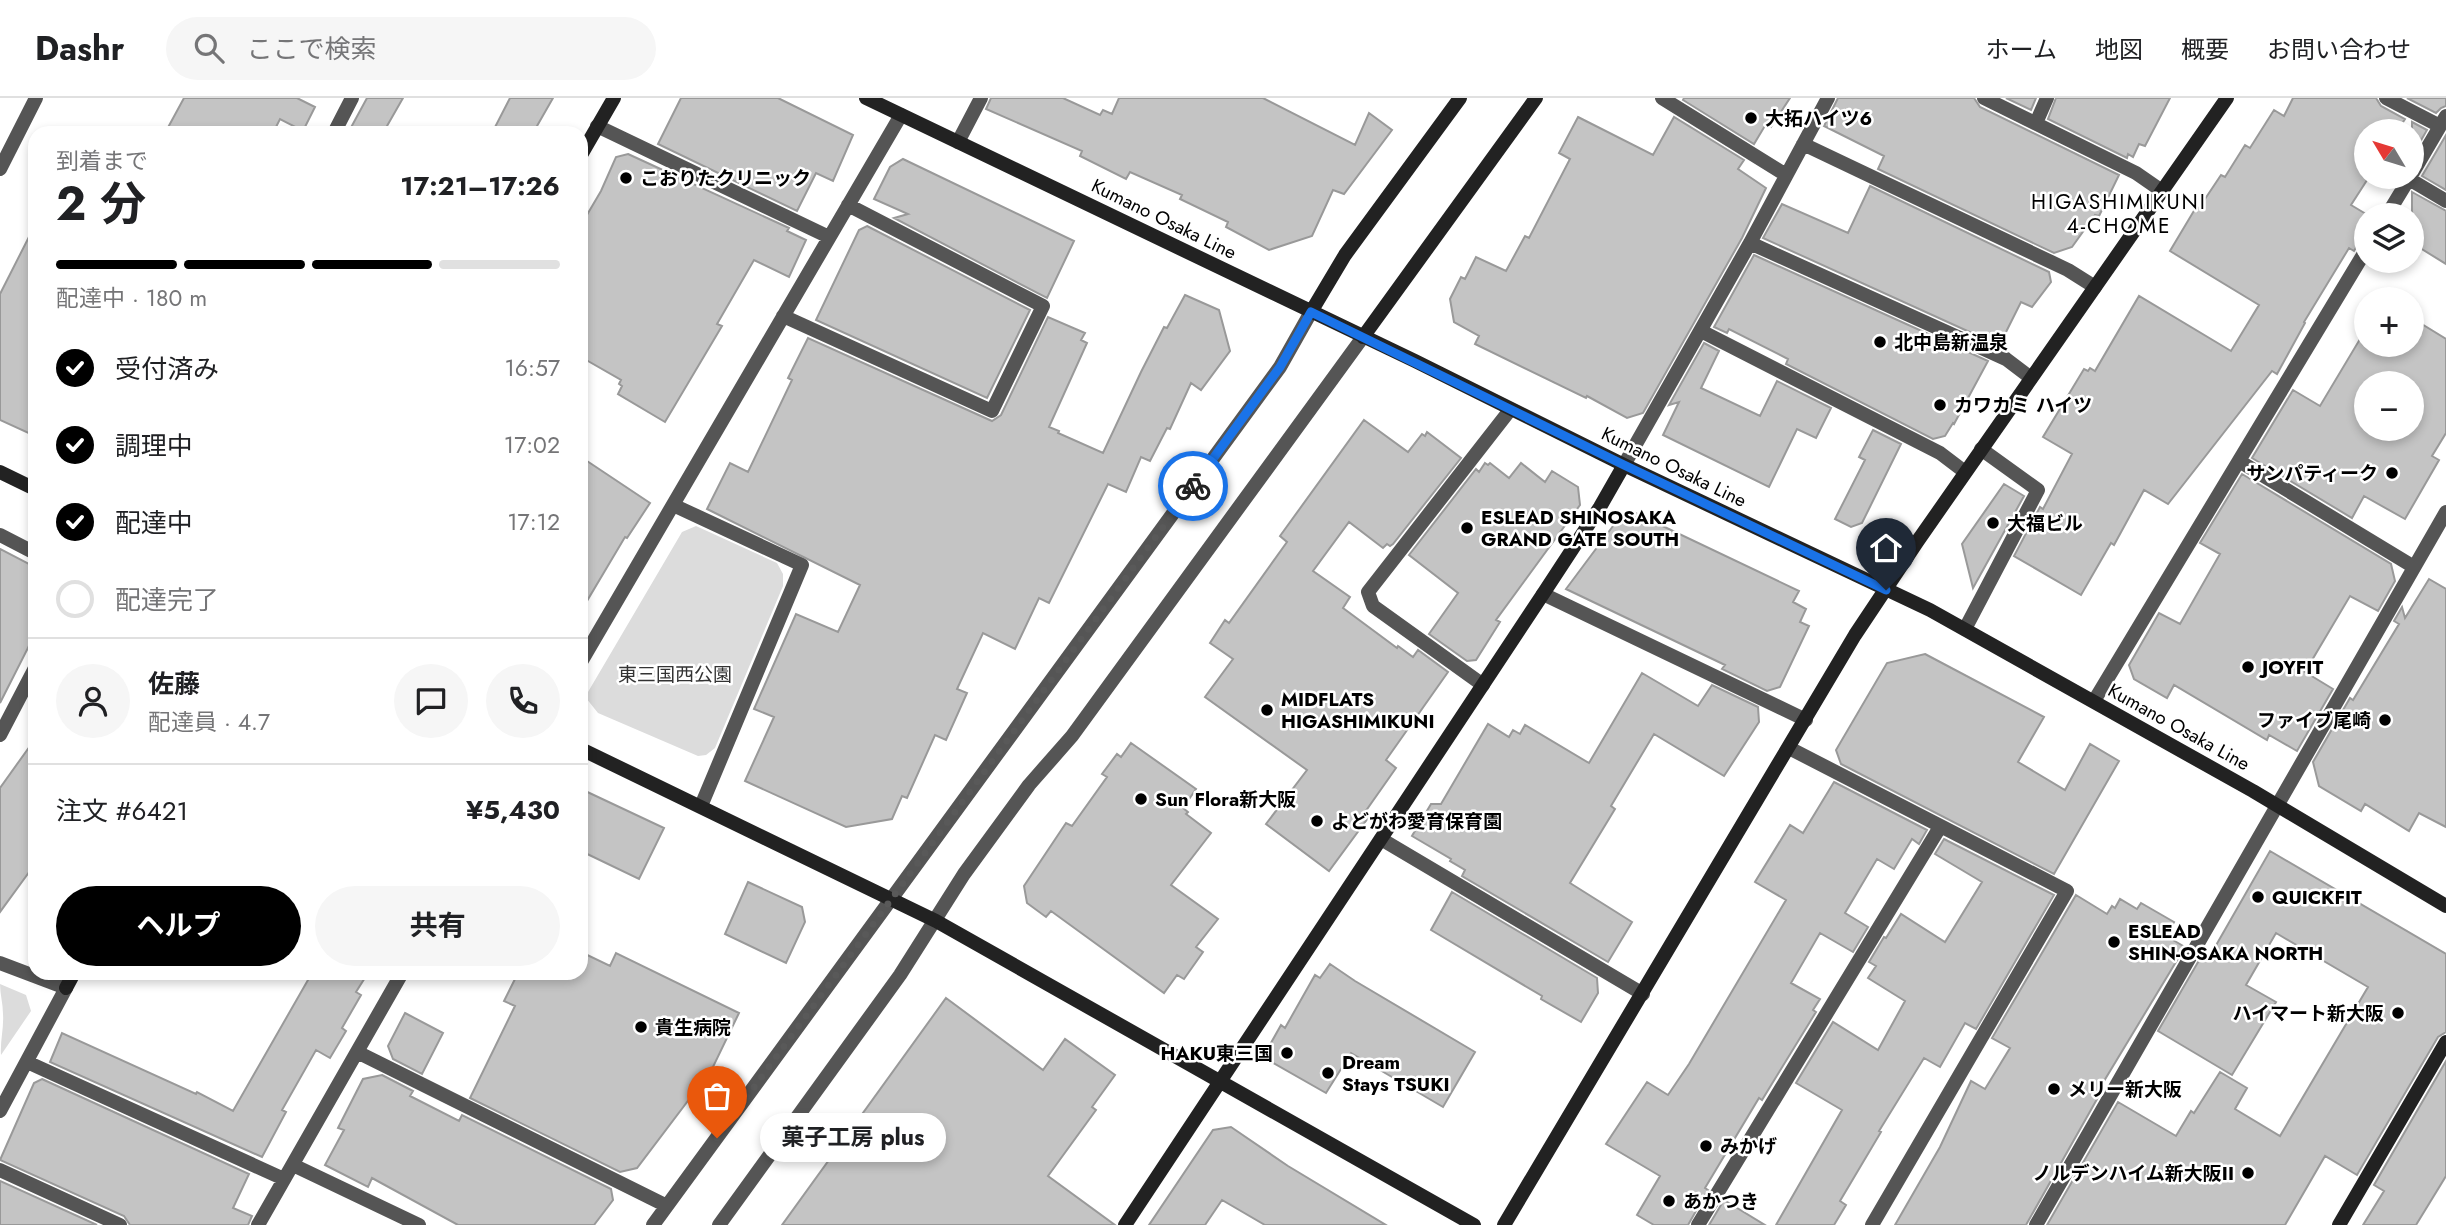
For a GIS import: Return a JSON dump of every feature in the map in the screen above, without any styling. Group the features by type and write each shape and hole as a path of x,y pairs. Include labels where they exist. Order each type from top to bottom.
{"street":[{"path":"0,169 36,98"},
{"path":"338,126 352,98"},
{"path":"588,142 614,98"},
{"name":"Kumano Osaka Line","path":"866,98 1965,629 2276,805 2446,906"},
{"path":"958,142 981,98"},
{"path":"653,1225 1280,367 1345,255 1460,98"},
{"path":"719,1225 900,975 964,874 1029,785 1072,736 1536,98"},
{"path":"1662,98 1786,176"},
{"path":"1125,1225 1600,507 1701,331 1828,98"},
{"path":"1984,98 2136,173 2162,191"},
{"path":"2036,122 2047,98"},
{"path":"1504,1225 1855,635 1965,472 2227,98"},
{"path":"2386,98 2443,121 2424,153"},
{"path":"588,650 901,115"},
{"path":"597,126 829,237"},
{"path":"1803,144 2068,270 2095,287"},
{"path":"2424,186 2446,201"},
{"path":"783,316 992,411 1043,306 848,205"},
{"path":"1750,243 2006,359 2031,377"},
{"path":"2094,701 2354,270"},
{"path":"1701,331 1940,453 1965,472"},
{"path":"1483,685 1373,606 1368,592 1510,410"},
{"path":"1965,629 2038,491 1981,449"},
{"path":"2239,461 2414,567"},
{"path":"0,472 28,486"},
{"path":"673,505 802,565 701,806"},
{"path":"2036,1225 2446,512"},
{"path":"0,535 28,549"},
{"path":"1543,594 1806,720"},
{"path":"0,735 28,681"},
{"path":"1789,748 2067,891 1872,1225"},
{"path":"588,752 936,921 1474,1225"},
{"path":"1698,1225 1940,827"},
{"path":"1381,839 1643,994"},
{"path":"0,963 28,974"},
{"path":"45,980 66,988"},
{"path":"0,1111 70,980"},
{"path":"258,1225 398,980"},
{"path":"2339,1225 2446,1042"},
{"path":"357,1052 667,1206"},
{"path":"27,1062 284,1179"},
{"path":"293,1165 419,1225"},
{"path":"0,1170 120,1225"}],"green space":[{"name":"東三国西公園","path":"696,526 777,563 783,574 783,586 715,748 706,755 698,756 598,713 588,700 588,692 682,532"},
{"path":"0,984 26,995 31,1011 1,1055 3,1019"}],"building":[{"path":"184,98 297,98 315,107 306,126 293,126 280,119 276,126 169,126"},
{"path":"367,98 403,98 387,126 352,126"},
{"path":"510,98 553,98 537,126 496,126"},
{"path":"681,98 778,98 853,135 833,181 816,173 797,211 658,144"},
{"path":"991,98 1063,98 1100,115 1103,110 1112,114 1119,98 1263,98 1355,145 1369,113 1392,130 1344,194 1333,190 1312,236 1269,250 1226,227 1228,222 1180,199 1182,195 1130,172 1126,179 1080,156 1082,151 986,109"},
{"name":"大拓ハイツ6","path":"1790,98 1771,127 1766,124 1754,144 1683,100"},
{"path":"1838,98 1974,98 1980,107 2119,175 2099,216 2095,215 2072,247 2054,253 1878,169 1884,156 1824,126"},
{"path":"2006,98 2036,98 2031,110"},
{"path":"2056,98 2170,98 2145,146 2139,144 2133,157 2128,154 2127,158 2048,119"},
{"path":"2293,98 2376,98 2381,106 2405,119 2354,119 2354,189 2361,189 2351,205 2354,207 2354,251 2349,248 2304,322 2277,374 2272,371 2168,504 2144,490 2114,545 2111,543 2081,595 2014,556 2072,454 2043,437 2084,369 2095,371 2139,296 2231,351 2259,305 2170,251 2195,209 2197,211 2221,175 2225,177 2245,145 2250,148 2274,110 2284,116"},
{"path":"2407,98 2446,98 2446,106 2436,113"},
{"path":"1578,117 1653,155 1674,117 1744,160 1738,169 1766,188 1742,238 1643,413 1627,418 1587,396 1586,398 1475,344 1479,336 1454,322 1450,299 1461,277 1465,279 1476,257 1506,271 1525,236 1529,238 1570,159 1559,153"},
{"path":"2446,135 2446,190 2424,177 2424,173"},
{"path":"628,154 789,228 787,231 806,240 789,277 754,260 717,324 722,326 665,422 618,394 622,386 619,384 621,380 588,361 588,213 616,157"},
{"path":"903,159 1074,241 1047,298 894,218 908,214 874,199 890,167"},
{"path":"1870,186 2049,272 2051,282 2032,307 2021,302 2002,340 1996,344 1763,238 1782,204 1848,233"},
{"path":"2412,192 2446,211 2446,264 2424,250 2424,203 2412,203"},
{"path":"867,226 1030,310 987,398 816,320 859,230"},
{"path":"28,239 28,433 0,420 0,294"},
{"path":"1754,255 1988,361 1945,436 1933,439 1786,364 1788,359 1729,329 1727,333 1714,327"},
{"path":"1185,295 1219,310 1230,351 1201,390 1191,383 1170,429 1167,428 1150,461 1141,457 1126,492 1108,484 1049,603 1039,598 1015,649 983,633 957,689 967,693 946,740 935,735 907,798 902,796 892,819 846,827 745,781 774,717 754,709 796,614 838,632 860,585 707,509 730,463 748,472 792,380 788,378 808,338 992,421 1001,415 1048,317 1085,333 1081,340 1087,343 1049,427 1103,453 1164,327 1167,328"},
{"path":"2424,325 2446,339 2446,433 2432,456 2439,460 2405,519 2364,496 2352,518 2252,458 2293,390 2320,406 2354,349 2354,357 2424,357"},
{"path":"1704,343 1719,351 1701,388 1760,416 1777,381 1831,408 1816,438 1797,429 1769,487 1663,435 1679,402 1669,405"},
{"path":"1364,420 1408,452 1422,434 1425,436 1427,432 1461,458 1393,544 1387,544 1383,548 1349,522 1313,571 1350,597 1343,608 1397,648 1398,646 1413,657 1418,650 1448,672 1386,760 1396,768 1363,815 1368,818 1329,871 1266,824 1307,770 1205,697 1233,659 1210,643 1225,620 1229,623 1287,542 1280,536"},
{"path":"1873,430 1901,444 1862,523 1851,527 1835,519 1865,460 1859,457"},
{"path":"588,462 650,503 627,538 625,537 588,599"},
{"path":"1485,463 1490,463 1509,478 1521,463 1545,482 1552,471 1578,487 1580,505 1496,620 1500,622 1476,660 1467,661 1429,634 1458,593 1409,555 1476,469 1479,472"},
{"path":"2242,474 2391,564 2395,581 2378,611 2350,596 2305,672 2333,689 2297,751 2269,735 2267,740 2174,685 2167,698 2134,679 2129,665 2159,613 2180,624 2220,554 2200,543"},
{"name":"大福ビル","path":"2004,484 2024,496 1973,588 1962,544"},
{"path":"1631,511 1799,591 1793,602 1806,609 1800,622 1809,626 1780,687 1767,691 1722,669 1725,665 1566,589 1622,514"},
{"path":"0,549 28,563 28,648 0,703"},
{"path":"2429,579 2446,589 2446,827 2419,813 2409,831 2365,804 2361,811 2319,786 2313,762 2350,698 2353,700 2399,624 2394,621 2402,607 2405,618"},
{"path":"1925,654 2044,717 2018,762 2065,790 2090,744 2119,761 2054,874 1841,764 1836,750 1887,663"},
{"path":"1642,673 1698,706 1712,685 1758,707 1759,722 1724,776 1654,734 1611,806 1615,809 1570,883 1632,922 1608,962 1462,876 1465,870 1412,836 1431,804 1441,804 1488,724 1509,737 1513,730 1520,734 1525,725 1589,763"},
{"path":"1131,743 1196,789 1183,808 1188,812 1186,814 1211,833 1171,885 1218,919 1196,947 1203,952 1184,979 1177,975 1164,993 1051,911 1046,917 1027,903 1024,886 1066,823 1072,826 1107,777 1102,774 1117,754 1121,757"},
{"path":"28,749 28,874 0,912 0,788"},
{"path":"1834,782 1927,830 1919,844 1912,839 1894,869 1877,859 1845,913 1868,927 1853,952 1820,933 1791,983 1820,999 1813,1010 1816,1012 1762,1100 1759,1098 1705,1188 1708,1190 1688,1225 1654,1225 1637,1215 1660,1176 1606,1144 1647,1082 1668,1095 1689,1064 1786,900 1755,882 1790,825 1803,833"},
{"path":"588,792 664,828 639,879 588,854"},
{"path":"1944,839 2054,895 1976,1029 1965,1023 1940,1067 1924,1058 1840,1201 1846,1205 1834,1225 1776,1225 1842,1110 1796,1083 1833,1022 1878,1050 1905,1001 1868,978 1876,966 1869,962 1884,937 1886,938 1901,914 1945,942 1982,882 1935,854"},
{"path":"2270,851 2446,954 2446,1032 2438,1037 2357,1175 2325,1156 2285,1225 2047,1225 2118,1102 2176,1136 2220,1072 2247,1088 2235,1109 2280,1136 2368,987 2276,933 2246,985 2276,1002 2232,1075 2158,1031 2201,957 2207,961"},
{"path":"748,882 802,907 805,922 786,963 725,934"},
{"path":"1452,892 1597,978 1598,993 1581,1022 1431,930"},
{"path":"2076,895 2107,914 2112,906 2115,908 2120,899 2137,909 2141,903 2174,922 2166,936 2185,947 2098,1091 2101,1092 2026,1225 1895,1225 1940,1147 1971,1081 1985,1089 2010,1048 1992,1038"},
{"path":"616,953 739,1013 712,1069 637,1168 620,1172 470,1098 515,1006 504,1001 514,980 588,980 588,955 610,966"},
{"path":"1330,964 1475,1052 1443,1107 1351,1053 1326,1093 1270,1061 1267,1050 1281,1025 1285,1028 1315,975 1320,978"},
{"path":"308,980 364,980 356,992 361,995 342,1028 346,1031 330,1058 316,1050 282,1110 286,1112 262,1157 50,1062 62,1033 196,1094 197,1092 233,1111"},
{"path":"946,998 1043,1070 1065,1039 1115,1075 1092,1107 1096,1110 1048,1176 1115,1225 782,1225"},
{"path":"405,1013 443,1033 422,1074 393,1059 388,1046"},
{"path":"2446,1061 2446,1176 2416,1225 2363,1225 2384,1191 2374,1185"},
{"path":"382,1075 413,1091 410,1096 459,1121 462,1115 611,1189 613,1200 594,1225 458,1225 372,1178 368,1187 325,1165 344,1130 338,1128 363,1079"},
{"path":"42,1079 249,1174 233,1208 252,1216 248,1225 130,1225 124,1216 0,1160 34,1083"},
{"path":"1231,1127 1288,1166 1386,1225 1265,1225 1222,1200 1205,1225 1149,1225 1213,1130"},
{"path":"0,1181 97,1225 0,1225"},
{"path":"1724,1200 1765,1225 1709,1225"}],"way so far":[{"path":"717,1138 1193,486"}],"place":[{"name":"大拓ハイツ6","path":"1751,118"},
{"name":"こおりたクリニック","path":"626,178"},
{"name":"北中島新温泉","path":"1880,342"},
{"name":"カワカミ ハイツ","path":"1940,405"},
{"name":"サンパティーク","path":"2392,473"},
{"name":"大福ビル","path":"1993,523"},
{"name":"ESLEAD SHINOSAKA GRAND GATE SOUTH","path":"1467,528"},
{"name":"JOYFIT","path":"2248,667"},
{"name":"MIDFLATS HIGASHIMIKUNI","path":"1267,710"},
{"name":"ファイブ尾崎","path":"2385,720"},
{"name":"Sun Flora新大阪","path":"1141,799"},
{"name":"よどがわ愛育保育園","path":"1317,821"},
{"name":"QUICKFIT","path":"2258,897"},
{"name":"ESLEAD SHIN-OSAKA NORTH","path":"2114,942"},
{"name":"ハイマート新大阪","path":"2398,1013"},
{"name":"貴生病院","path":"641,1027"},
{"name":"HAKU東三国","path":"1287,1053"},
{"name":"Dream Stays TSUKI","path":"1328,1073"},
{"name":"メリー新大阪","path":"2054,1089"},
{"name":"菓子工房 plus","path":"717,1138"},
{"name":"みかげ","path":"1706,1146"},
{"name":"ノルデンハイム新大阪II","path":"2248,1173"},
{"name":"あかつき","path":"1669,1201"}],"district":[{"name":"HIGASHIMIKUNI 4-CHOME","path":"2119,214"}],"route":[{"path":"1193,486 1280,367 1311,312 1886,590"}]}
